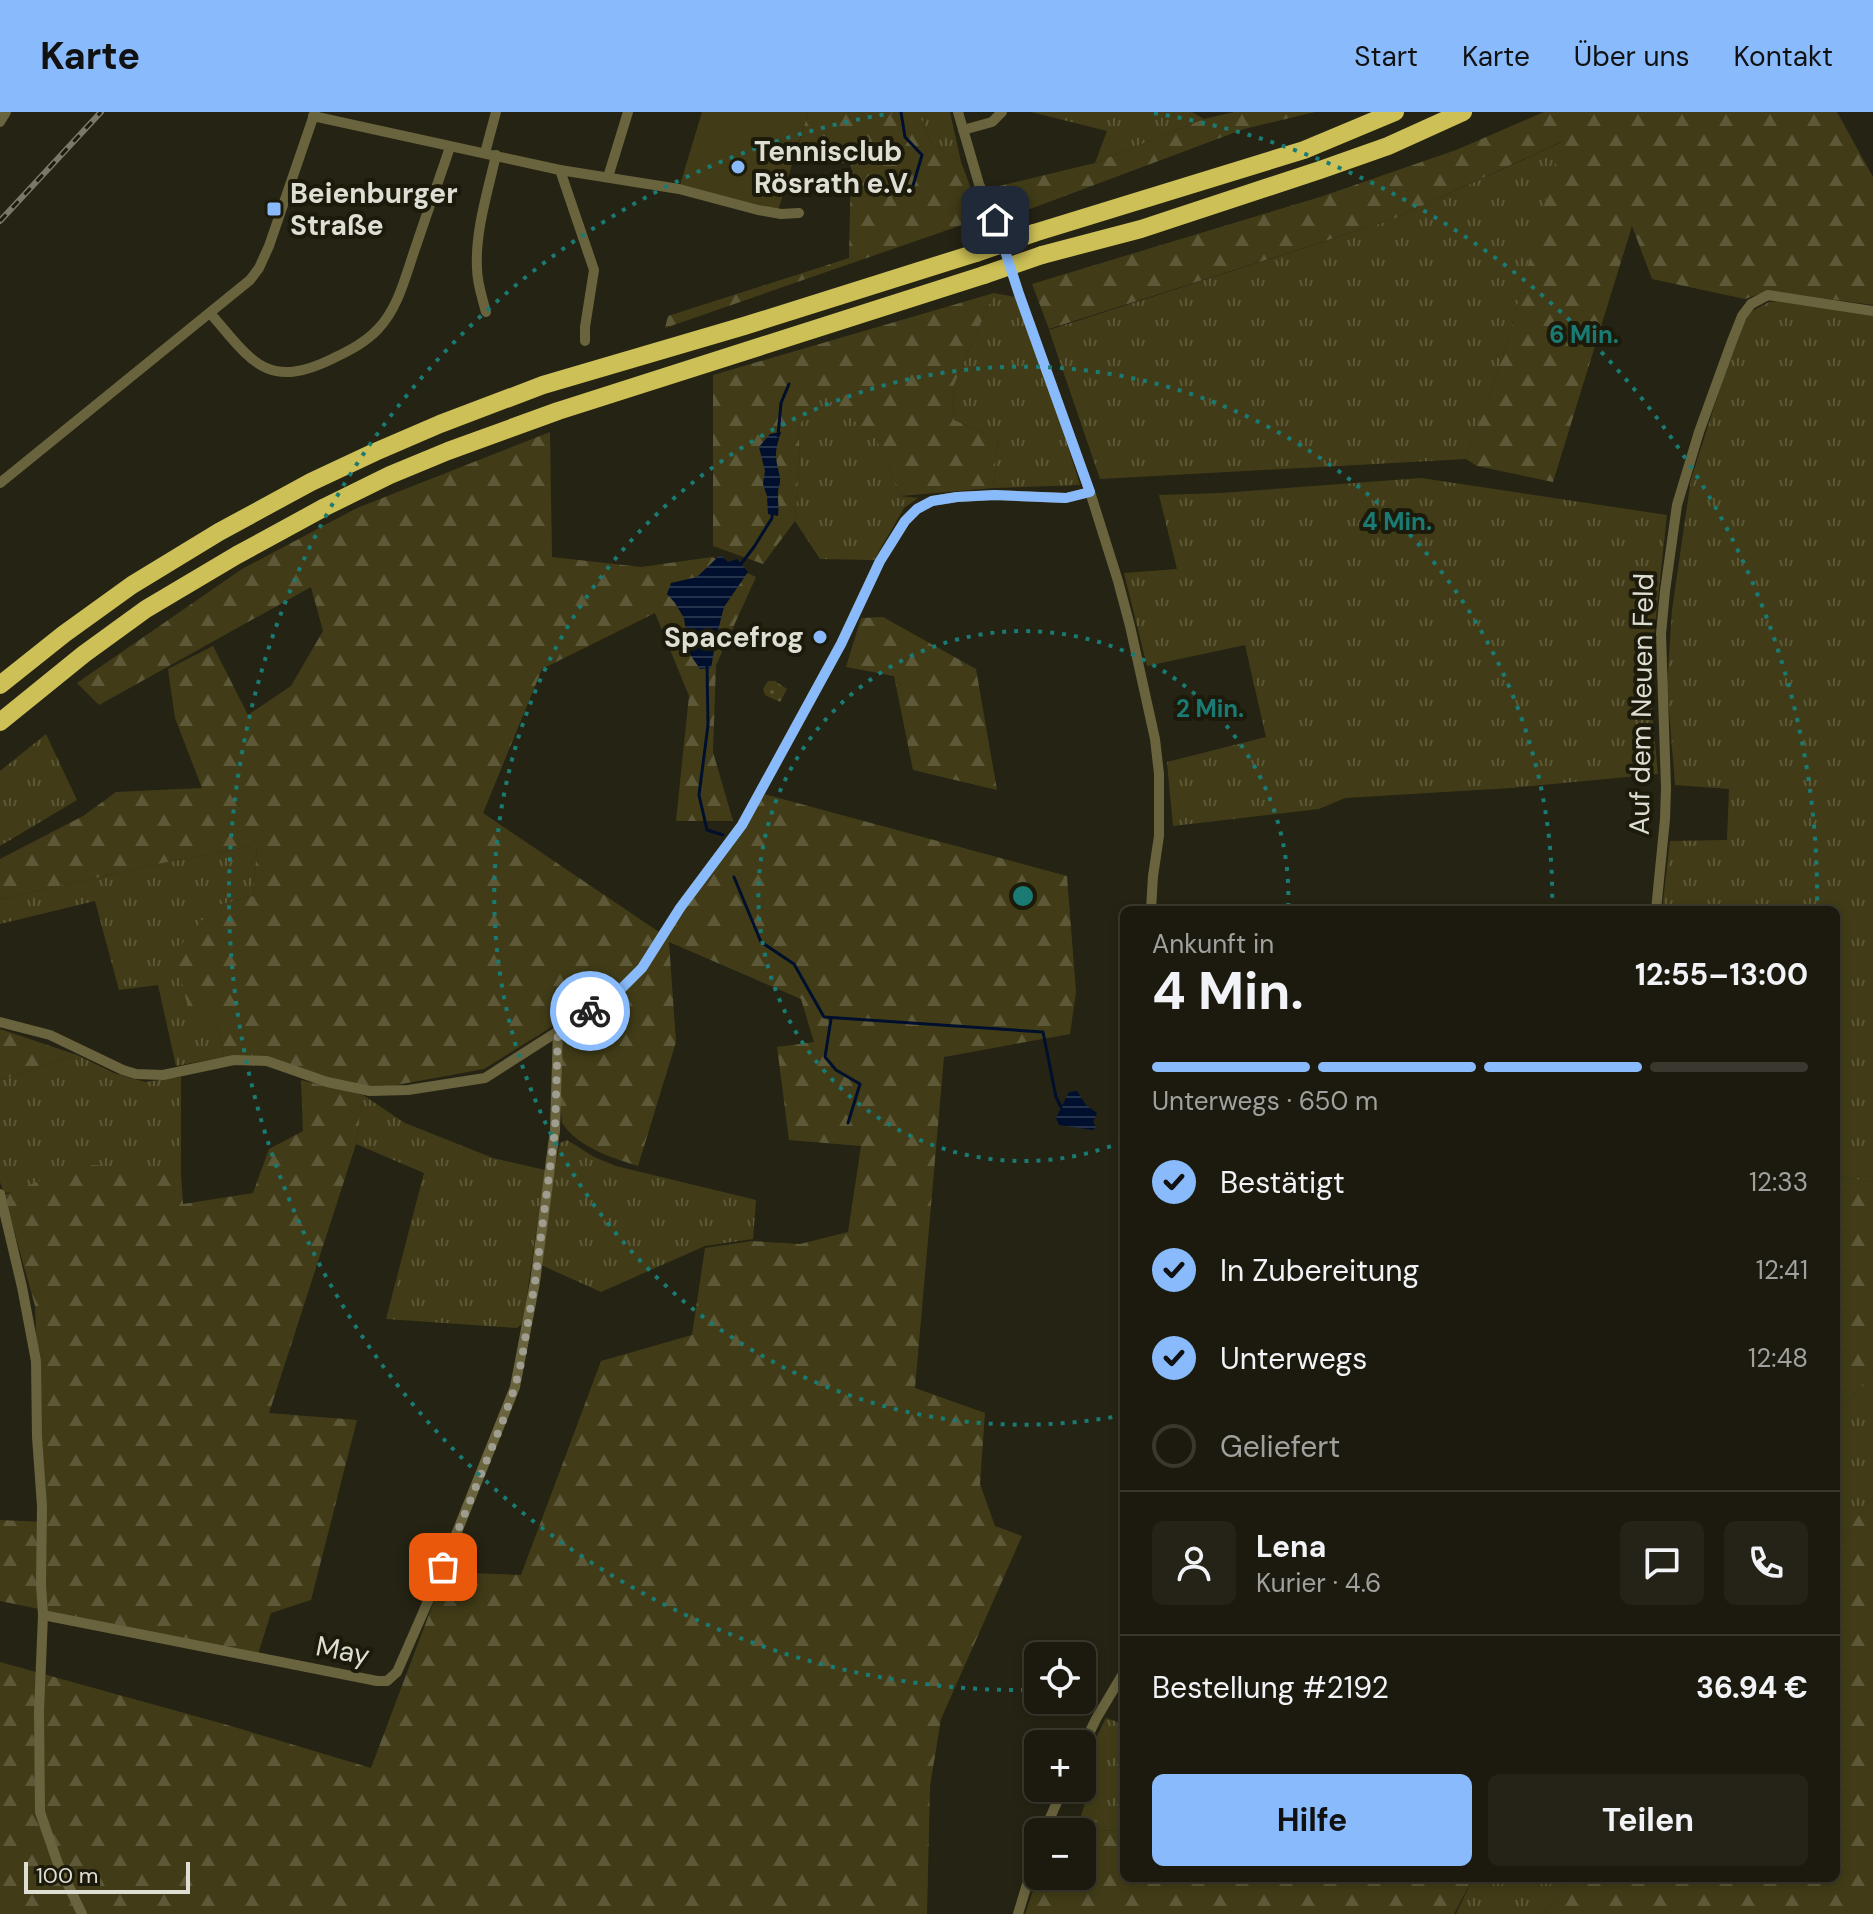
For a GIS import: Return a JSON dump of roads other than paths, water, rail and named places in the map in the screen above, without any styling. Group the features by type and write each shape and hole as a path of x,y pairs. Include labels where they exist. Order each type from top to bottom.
{"highway":[{"path":"0,685 132,585 219,532 311,482 440,424 543,385 759,321 1304,150 1395,112"},
{"path":"0,722 73,662 146,609 312,513 390,475 558,411 1042,255 1141,229 1320,170 1388,146 1463,112"}],"street":[{"path":"0,122 6,112"},
{"path":"486,312 477,267 496,112"},
{"path":"608,177 628,112"},
{"path":"958,112 979,184 995,220 1118,581 1155,739 1159,774 1160,809 1151,906"},
{"path":"963,130 992,122 1002,112"},
{"path":"0,483 250,280 265,258 314,114 560,170 679,189 769,212 799,213"},
{"path":"210,313 257,363 283,373 311,369 366,340 386,319 398,297 450,147"},
{"path":"560,170 594,270 585,341"},
{"name":"Auf dem Neuen Feld","path":"1656,906 1665,819 1661,634 1667,578 1677,505 1732,341 1742,316 1751,304 1768,295 1873,311"},
{"path":"0,1022 50,1035 136,1074 163,1075 234,1060 256,1060 327,1082 370,1091 408,1090 485,1078 619,991 642,968 680,908 742,825 841,644 880,561 905,521 917,509 932,501 957,497 1066,498 1090,492"},
{"name":"May","path":"43,1615 377,1681 387,1681 397,1672 515,1387 535,1282 555,1130 558,1029"},
{"path":"0,1194 36,1361 43,1615 39,1711 40,1812 58,1864 82,1914"},
{"path":"1091,1730 1120,1679"},
{"path":"1018,1914 1025,1890"}],"water":[{"path":"781,432 776,455 780,480 778,516 768,514 763,484 765,471 759,447 770,434"},
{"path":"720,555 728,562 737,559 748,572 724,607 711,668 700,669 689,653 684,618 667,594 671,583 697,577"},
{"path":"1077,1091 1086,1105 1097,1113 1093,1130 1059,1125 1056,1118 1069,1092"}],"waterway":[{"path":"901,112 905,137 922,155 912,189"},
{"path":"778,436 781,403 789,384"},
{"path":"741,564 772,514"},
{"path":"707,664 708,725 699,795 707,830 723,835"},
{"path":"734,877 761,942 794,964 824,1017 1043,1032 1056,1097 1061,1107"},
{"path":"831,1019 825,1057 836,1070 860,1084 848,1123"}],"railway":[{"path":"0,221 101,112"}],"place":[{"name":"Tennisclub Rösrath e.V.","path":"738,167"},
{"name":"Beienburger Straße","path":"274,209"},
{"name":"Spacefrog","path":"820,637"}]}
